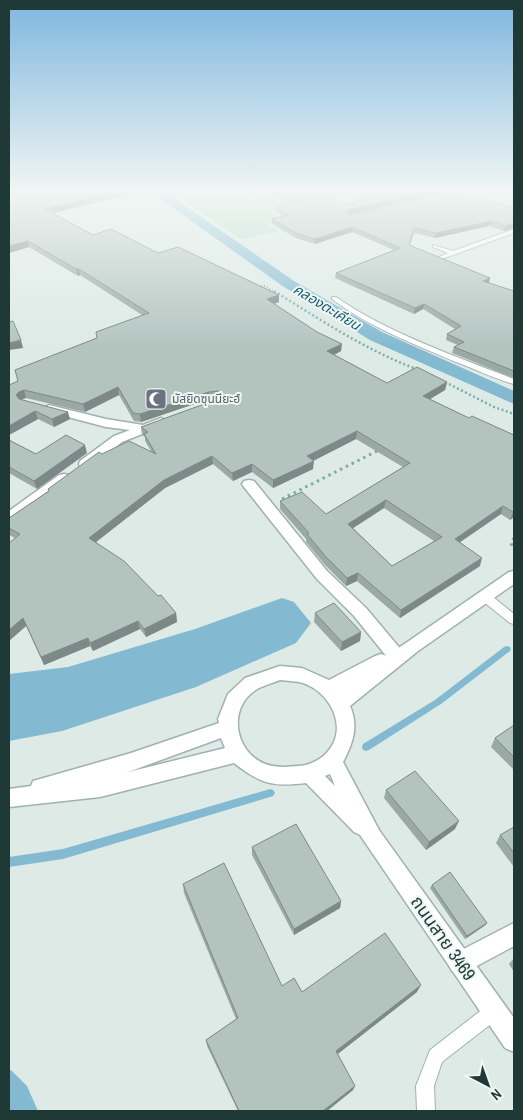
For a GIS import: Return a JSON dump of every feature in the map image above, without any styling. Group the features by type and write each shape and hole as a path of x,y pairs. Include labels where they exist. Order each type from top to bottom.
{"street":[{"path":"35,405 106,423 142,428"},
{"path":"9,518 118,439 169,419"},
{"path":"249,484 322,575 360,612 396,656"},
{"path":"334,696 412,646 514,576"},
{"path":"280,673 309,677 334,696 346,717 346,731 343,744 332,759 324,767 310,774 294,777 277,777 262,772 248,764 237,754 230,741 227,728 228,714 233,701 241,690 265,676 280,673"},
{"path":"9,798 131,762 227,728"},
{"path":"9,798 100,788 237,754"},
{"name":"ถนนสาย 3469","path":"332,759 372,837 514,1039"},
{"name":"ถนนสาย 3469","path":"310,774 372,837"},
{"path":"460,963 514,934"}],"lane":[{"path":"437,259 483,242"},
{"path":"435,246 453,253"},
{"path":"334,298 346,307 393,331 468,365 514,382"},
{"path":"484,596 514,620"},
{"path":"426,1111 425,1086 436,1056 494,1011"}],"path":[{"path":"249,287 265,286 332,327 394,361 427,373"},
{"path":"444,382 494,407 514,414"},
{"path":"267,507 383,448"},
{"path":"514,538 511,544 514,546"}],"water":[{"path":"282,598 294,602 311,623 296,643 196,687 62,731 9,741 9,674 68,667 195,629"},
{"path":"11,1070 27,1086 38,1111 9,1111 9,1072"}],"building":[{"path":"9,242 23,242 9,246"},
{"path":"30,242 137,242 158,253 178,247 279,295 267,299 317,332 342,344 327,351 387,383 417,367 447,382 423,396 469,418 472,416 514,435 513,512 503,506 455,539 482,558 401,610 358,573 347,578 326,557 307,534 309,533 280,501 302,492 326,514 410,463 357,431 307,456 314,461 273,480 252,464 232,473 212,456 164,480 89,538 124,561 158,596 161,595 176,613 144,629 138,621 90,643 88,638 41,657 23,618 9,630 9,543 20,534 9,528 9,518 49,491 48,489 99,452 102,454 129,441 156,454 144,434 148,432 141,427 218,399 222,395 218,391 209,392 140,414 133,413 118,387 83,404 24,390 16,395 19,399 68,412 52,419 35,411 9,426 9,385 18,381 15,370 97,338 96,332 149,313 79,269","holes":["386,500 442,537 392,566 348,524"]},
{"path":"387,242 410,242 409,245 490,278 483,281 514,291 514,371 454,347 464,342 447,334 461,326 424,304 415,308 336,273 400,248"},
{"path":"13,321 21,340 9,343 9,322"},
{"path":"66,435 85,445 34,481 9,467 9,440 36,454"},
{"path":"334,603 361,632 342,642 315,613"},
{"path":"514,725 514,757 495,738"},
{"path":"415,771 459,821 429,842 386,790"},
{"path":"296,824 341,901 294,929 252,847"},
{"path":"514,827 514,853 500,835"},
{"path":"224,863 282,986 294,978 302,992 385,933 421,985 336,1051 355,1086 323,1111 239,1111 206,1040 238,1018 183,884"},
{"path":"450,872 487,923 467,936 432,885"}],"waterway":[{"name":"คลองตะเคียน","path":"229,242 289,284 376,336 514,398"},
{"path":"366,747 438,702 507,649"},
{"path":"9,862 63,854 270,793"}],"place":[{"name":"มัสยิดซุนนียะฮ์","path":"156,399"}]}
